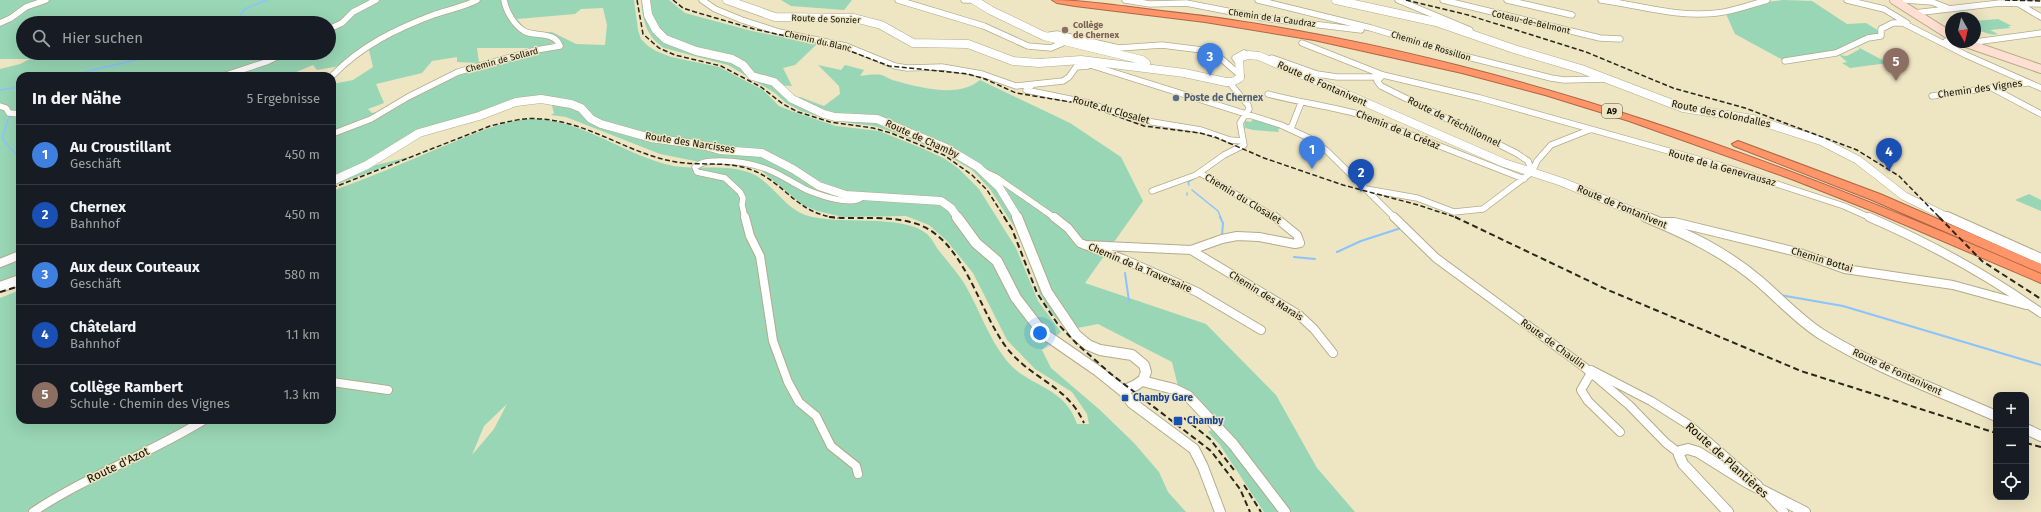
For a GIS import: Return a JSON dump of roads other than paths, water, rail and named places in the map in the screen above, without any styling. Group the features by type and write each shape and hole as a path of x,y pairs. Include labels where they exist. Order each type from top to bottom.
{"highway":[{"name":"A9","path":"1056,0 1181,10 1285,25 1398,46 1503,71 1600,99 1701,132 1808,170 1947,227 2041,269"},
{"name":"A9","path":"1096,2 1162,14 1252,26 1376,49 1478,73 1580,102 1697,139 1795,175 1904,219 2041,279"}],"main road":[{"path":"1894,0 1945,32"},
{"path":"1981,47 2041,69"}],"street":[{"path":"0,23 12,18 26,6 46,0"},
{"path":"336,26 342,23 353,12 376,0"},
{"path":"335,72 349,59 382,39 422,20 477,0"},
{"name":"Chemin de Sollard","path":"336,132 371,119 408,97 458,72 536,50 560,46 559,43 552,37 524,31 506,11 504,0"},
{"name":"Route de Chamby","path":"646,0 648,15 656,30 665,39 696,51 728,58 740,63 752,76 774,82 792,99 824,114 835,117 868,117 877,119 921,139 946,148 984,172 1001,190 1019,220 1047,292 1076,335 1088,345 1100,350 1138,358 1146,368 1142,381"},
{"name":"Chemin du Blanc","path":"702,0 727,15 771,30 825,43 846,46 864,52 891,65 906,69 932,66 942,67 978,74 1016,86 1063,81 1069,77 1071,70 1075,67 1095,66"},
{"name":"Route de Sonzier","path":"728,0 775,16 854,18 881,25 913,43 968,44 1013,61 1039,63 1063,60 1081,60 1192,74 1229,82"},
{"path":"898,0 921,9 986,27 1026,46 1044,48 1058,46 1065,42"},
{"path":"964,0 971,0"},
{"path":"974,0 990,10 1044,36 1142,60 1146,63 1144,67"},
{"name":"Chemin de la Caudraz","path":"1125,0 1150,4 1186,3 1263,18 1363,30 1418,43"},
{"name":"Chemin de Rossillon","path":"1258,0 1365,27 1418,43 1551,78 1564,80 1606,79"},
{"name":"Route des Colondalles","path":"1336,0 1436,22 1606,79 1683,108 1753,119 1821,141 1858,160 1904,196 1927,208 2041,259"},
{"path":"1398,0 1470,30 1470,33"},
{"name":"Coteau-de-Belmont","path":"1443,0 1600,38 1620,40"},
{"path":"1507,0 1572,16"},
{"path":"1601,0 1670,12 1699,14 1723,12 1767,0"},
{"path":"1847,0 1884,10 1966,55 2041,88"},
{"path":"1905,0 1932,2 1951,9"},
{"path":"1914,13 1989,3 2041,4"},
{"path":"2018,3 2041,17"},
{"path":"1784,61 1836,53 1868,38 1881,36 1881,29 1889,24 1906,23 1945,40"},
{"path":"1981,41 2041,33"},
{"path":"1044,36 1057,34 1119,48 1162,44 1210,51 1216,54 1238,75 1241,76"},
{"path":"1302,43 1382,76"},
{"path":"1241,76 1239,63 1234,58 1240,54 1255,53 1318,74 1336,77 1382,76"},
{"name":"Route de Fontanivent","path":"1239,63 1239,58 1244,55 1262,58 1504,163 1562,182 1690,235 1737,264 1759,280 1794,314 1820,333 1863,358 1993,415"},
{"path":"235,72 270,60"},
{"path":"1063,60 1066,63 1083,63 1095,66"},
{"name":"Route de Chaulin","path":"1095,66 1289,128 1311,139 1327,151 1436,258 1583,366 1629,405 1666,443 1679,453 1682,464 1728,512"},
{"path":"1152,191 1177,183 1200,173 1224,155 1244,145 1240,124 1247,114 1248,105 1229,82 1239,79 1241,76"},
{"name":"Route de la Genevrausaz","path":"1382,76 1480,98 1588,130 1722,166 1844,206 1896,228 1929,245 2013,293 2041,313"},
{"name":"Route de Tréchillonnel","path":"1382,76 1378,83 1516,153 1528,161 1532,172"},
{"name":"Chemin des Vignes","path":"1932,96 2028,83"},
{"name":"Route du Closalet","path":"1016,86 1026,88 1030,91 1095,105 1130,118 1201,130 1230,140 1243,141"},
{"name":"Route du Closalet","path":"1026,88 1037,86 1050,87"},
{"path":"1992,88 2041,114"},
{"name":"Chemin de la Crétaz","path":"1268,94 1301,103 1335,108 1358,114 1524,179"},
{"name":"Route des Narcisses","path":"336,179 367,165 405,140 423,131 472,119 516,102 541,99 571,104 580,108 591,119 601,124 651,138 702,145 726,151 762,153 793,169 820,186 839,193 862,197 942,201 949,206 976,243 997,261 1016,298 1043,333 1098,371 1123,391 1132,404 1194,449 1203,467 1220,512"},
{"path":"1289,128 1292,126 1301,103"},
{"path":"0,106 6,108 14,114"},
{"path":"1365,189 1417,198 1454,212 1482,208 1488,206 1532,172 1537,161 1551,145 1588,130"},
{"path":"858,474 856,466 831,446 816,416 799,402 788,382 773,341 760,256 750,236 742,205 743,198 740,192 725,178 700,173 694,169 698,164 705,161 738,162 770,170 802,188 814,192 852,202 860,200 862,197"},
{"name":"Chemin de la Traversaire","path":"984,172 1024,195 1068,228 1080,243 1122,259 1197,292 1261,330"},
{"name":"Chemin du Closalet","path":"1200,173 1258,205 1278,218 1298,236 1300,243"},
{"name":"Chemin Bottai","path":"1658,222 1674,222 1797,252 1845,269 1953,284 2033,308"},
{"name":"Chemin des Marais","path":"1085,245 1191,250 1205,244 1237,236 1259,237 1295,244 1300,243"},
{"path":"1117,246 1122,259"},
{"name":"Chemin des Marais","path":"1191,250 1299,315 1314,329 1333,353"},
{"path":"0,263 16,257"},
{"path":"0,287 16,281"},
{"name":"Route de Plantières","path":"1583,366 1651,401 1689,425 1767,494 1784,512"},
{"path":"1591,373 1581,390 1588,401 1620,432"},
{"path":"1123,391 1142,381 1174,389 1188,396 1233,444 1285,512"},
{"path":"336,383 355,385 366,389 388,390"},
{"name":"Route d'Azot","path":"32,512 58,495 176,437 197,424"},
{"path":"2029,430 2041,436"},
{"path":"1679,453 1684,449 1695,451 1767,494 1805,512"}],"waterway":[{"path":"240,16 245,9 267,0"},
{"path":"86,72 134,60"},
{"path":"0,90 16,88"},
{"path":"10,114 2,138 16,154"},
{"path":"1189,185 1188,182 1193,179"},
{"path":"1192,190 1218,211 1221,218"},
{"path":"1220,217 1223,223 1222,236"},
{"path":"1337,252 1361,241 1401,228"},
{"path":"1294,257 1315,259"},
{"path":"1125,273 1129,301"},
{"path":"1780,295 1843,306 2041,365"}],"railway":[{"path":"637,0 643,34 659,48 675,55 721,66 761,87 783,104 798,112 830,122 873,128 891,133 944,155 972,175 987,190 1005,218"},
{"path":"673,0 683,8 695,12 754,29 845,49 889,66 968,74 985,79 1016,93 1083,104 1144,126 1200,133 1215,137 1264,158 1343,185 1418,205 1455,217"},
{"path":"1406,0 1468,15 1586,52 1673,88 1745,108 1857,150 1899,176 1940,218"},
{"path":"2005,0 2041,1"},
{"path":"336,186 490,126 516,120 535,119 558,121 575,126 654,157 671,161 691,164 732,165 752,170 774,182 812,211 835,217"},
{"path":"829,217 835,217"},
{"path":"835,217 880,218 910,222 929,230 945,242 958,259 999,337 1011,353 1030,370 1060,392 1077,411 1084,423"},
{"path":"1004,217 1012,229 1037,293 1057,323 1078,345 1111,374 1211,451 1240,489 1250,512"},
{"path":"1455,217 1608,290 1801,371 1993,432"},
{"path":"1939,217 1982,261 2041,299"},
{"path":"0,292 16,287"},
{"path":"1184,418 1210,439 1234,470"},
{"path":"2029,444 2041,447"},
{"path":"1244,485 1261,512"}],"place":[{"name":"Collège de Chernex","path":"1065,30"},
{"name":"Aux deux Couteaux","path":"1210,76"},
{"name":"Collège Rambert","path":"1896,81"},
{"name":"Poste de Chernex","path":"1176,98"},
{"name":"Au Croustillant","path":"1312,169"},
{"name":"Châtelard","path":"1889,171"},
{"name":"Chernex","path":"1361,192"},
{"name":"Chamby Gare","path":"1125,398"},
{"name":"Chamby","path":"1178,421"}]}
